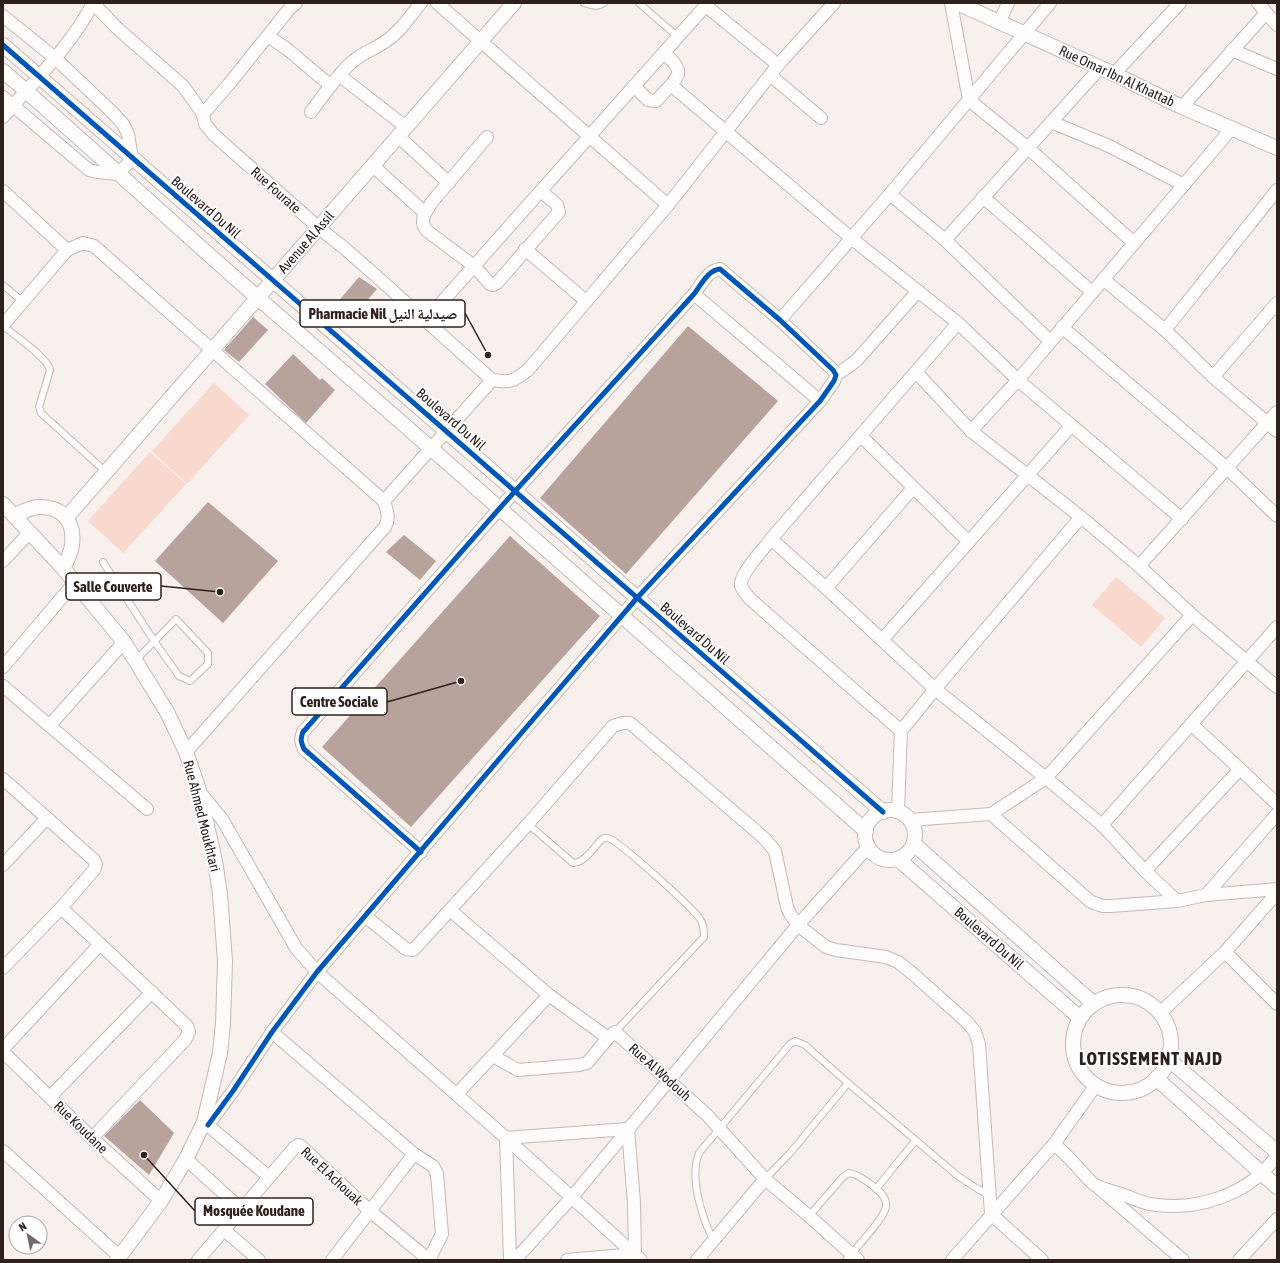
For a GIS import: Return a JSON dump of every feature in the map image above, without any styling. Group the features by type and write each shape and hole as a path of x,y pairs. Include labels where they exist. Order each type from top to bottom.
{"street":[{"path":"3,117 55,58 85,18 93,3"},
{"name":"Rue Fourate","path":"93,3 117,28 183,86 203,114 205,124 214,135 426,320 492,380"},
{"path":"312,112 331,86 351,63 392,36 421,3"},
{"path":"437,3 588,137 668,205"},
{"name":"Avenue Al Assil","path":"67,517 514,3"},
{"path":"384,501 492,380 505,382 514,380 528,370 668,205 778,65 834,3"},
{"path":"951,3 969,100 1028,148 1134,243"},
{"name":"Rue Omar Ibn Al Khattab","path":"957,3 1000,21 1182,107 1277,148"},
{"path":"1000,21 1008,3"},
{"path":"780,320 890,194 1050,3"},
{"path":"1114,74 1180,3"},
{"path":"1258,3 1277,26"},
{"path":"426,320 706,4 728,25 778,65"},
{"path":"203,114 292,5"},
{"path":"1182,107 1266,13"},
{"path":"3,16 55,58 123,124 128,134 132,159 118,174"},
{"path":"268,36 287,49 331,86"},
{"name":"Boulevard Du Nil","path":"3,45 883,812"},
{"path":"1232,50 1277,69"},
{"path":"634,86 648,100 656,101 671,85 678,74 678,70 664,52"},
{"path":"945,240 1100,68"},
{"path":"3,71 258,298 355,380 430,448 866,832"},
{"path":"770,75 822,118"},
{"path":"340,76 402,132 449,183"},
{"path":"671,85 851,238 958,323 1018,380 1182,519"},
{"path":"3,97 89,170 118,174"},
{"path":"1051,122 1109,146 1184,185"},
{"path":"971,432 1018,380 1232,128"},
{"path":"487,137 425,213 422,220 427,231 474,266 490,284 493,285 497,283 525,249 559,212 557,205 541,190"},
{"path":"372,165 425,213"},
{"path":"1165,330 1277,190"},
{"path":"3,191 67,250"},
{"path":"890,194 945,240 1050,341"},
{"path":"983,197 1092,292"},
{"path":"3,325 67,250 83,243 94,246 384,501 388,515 388,521 385,527 186,752"},
{"path":"525,249 586,301"},
{"path":"421,852 304,749 301,742 303,732 715,269 720,269 780,320 833,370 836,375"},
{"path":"1104,279 1165,330 1213,377 1277,431"},
{"path":"269,1177 206,1123 233,1091 272,1032 317,972 637,598 820,401 834,381 836,375 856,361 918,291"},
{"path":"694,294 820,401"},
{"path":"1213,377 1277,302"},
{"path":"901,731 750,599 741,584 743,576 771,539 958,323"},
{"path":"1062,327 1227,468 1277,516"},
{"path":"916,372 971,432 1081,517 1139,566 1192,615 1277,687"},
{"path":"1139,566 1277,412"},
{"path":"882,640 1071,426"},
{"path":"861,436 969,542"},
{"path":"826,588 913,488"},
{"name":"Rue Ahmed Moukhtari","path":"3,504 63,568 124,642 167,712 186,752 199,790 217,874 225,961 223,1017 220,1053 206,1123 161,1201 120,1259"},
{"path":"14,515 37,507 56,509 67,517 72,535 72,546 63,568"},
{"path":"898,812 901,731 1081,517"},
{"path":"3,561 30,532"},
{"path":"771,539 935,689 1102,825 1145,871 1177,901"},
{"path":"3,667 75,582"},
{"path":"910,820 991,814 1046,778 1192,615"},
{"path":"1102,825 1277,627"},
{"path":"50,725 124,642"},
{"path":"3,686 147,808"},
{"path":"365,916 406,949 413,950 528,824 613,726 623,723 630,723 767,843 774,852 787,907 798,925 826,947 836,950 886,957 898,962 912,972 968,1022 976,1032 979,1044 991,1214 1042,1260"},
{"path":"1191,724 1277,804"},
{"path":"1145,871 1240,769"},
{"path":"3,779 94,860 96,864 94,870 61,908 3,968"},
{"path":"199,790 222,819 296,948 317,972 457,1094 638,1257"},
{"path":"883,812 898,812 905,815 910,820 915,830 914,844 909,852 898,859 883,859 876,856 868,847 866,832 872,819 883,812"},
{"path":"991,814 1091,902 1103,906 1177,901 1206,895 1277,889"},
{"path":"1206,895 1277,814"},
{"path":"3,865 47,818"},
{"name":"Boulevard Du Nil","path":"914,844 1094,1004"},
{"path":"515,1260 572,1197 798,925 868,847"},
{"name":"Boulevard Du Nil","path":"898,859 1080,1018"},
{"path":"1160,1013 1224,952 1277,893"},
{"path":"61,908 152,992 187,1026 189,1032 185,1040 92,1138"},
{"name":"Rue Al Wodouh","path":"450,910 549,996 611,1035 668,1080 719,1127 765,1179 809,1216 851,1258"},
{"path":"3,1049 100,944"},
{"path":"1224,952 1277,1003"},
{"path":"50,1097 152,992"},
{"path":"1127,995 1149,1002 1160,1013 1166,1023 1171,1044 1168,1059 1156,1078 1144,1087 1123,1092 1109,1091 1096,1085 1085,1076 1075,1057 1073,1044 1075,1030 1080,1018 1086,1010 1106,997 1127,995"},
{"path":"457,1094 549,996"},
{"path":"272,1032 414,1154 433,1166 437,1174 442,1234 428,1260"},
{"path":"493,1056 518,1070 579,1065 587,1063 611,1035"},
{"name":"Rue Koudane","path":"3,1052 92,1138 161,1201"},
{"path":"1094,1185 1149,1203 1168,1206 1189,1206 1223,1196 1239,1189 1261,1173 1277,1154 1168,1059"},
{"path":"1156,1078 1277,1187"},
{"path":"952,1260 1054,1144 1096,1085"},
{"path":"506,1138 628,1129"},
{"path":"628,1129 638,1257"},
{"path":"506,1138 510,1260"},
{"path":"1054,1144 1064,1152 1094,1185 1182,1260"},
{"name":"Rue El Achouak","path":"198,1260 294,1147 298,1145 301,1146 370,1211 428,1260"},
{"path":"3,1151 120,1259"},
{"path":"332,1260 414,1154"},
{"path":"186,1159 241,1209"},
{"path":"697,1260 765,1179"},
{"path":"1239,1260 1277,1219"},
{"path":"224,1230 259,1260"},
{"path":"567,1260 638,1257"}],"lane":[{"path":"584,3 600,6 604,3"},
{"path":"639,3 678,37"},
{"path":"3,285 23,302"},
{"path":"3,325 44,359 49,367 50,370 39,407 41,412 106,472"},
{"path":"103,562 154,641 179,676 190,681 208,664 208,653 176,619 154,641 136,660"},
{"path":"528,824 573,863 578,863 603,838 608,838 622,847 691,908 701,920 704,929 704,937 611,1035"},
{"path":"713,1240 705,1223 698,1200 695,1166 698,1153 790,1044 795,1041 805,1045 915,1141 962,1179 989,1195"},
{"path":"765,1179 791,1152 848,1083"},
{"path":"876,1189 915,1141"},
{"path":"809,1216 842,1177 849,1173 860,1177 884,1195 886,1206 885,1211 851,1258"}],"shaded area":[{"path":"214,383 249,415 187,484 152,451"},
{"path":"150,452 186,484 123,553 88,521"},
{"path":"1116,577 1165,618 1141,647 1092,605"}],"building":[{"path":"359,277 377,289 345,326 330,311"},
{"path":"253,317 268,330 239,362 224,350"},
{"path":"688,326 778,401 626,574 540,498"},
{"path":"293,354 320,380 322,378 335,390 306,423 265,384"},
{"path":"208,502 278,561 223,623 155,561"},
{"path":"404,535 436,561 420,580 386,552"},
{"path":"510,536 600,616 411,827 322,747"},
{"path":"140,1100 174,1133 149,1175 104,1136"}],"cycle path":[{"path":"3,45 883,812"},
{"path":"208,1125 233,1091 272,1032 317,972 637,598 820,401 834,381 836,375 833,370 780,320 720,269 712,272 705,278 694,294 499,509 303,732 301,740 304,749 421,852"}],"place":[{"name":"Pharmacie Nil صيدلية النيل","path":"488,355"},
{"name":"Salle Couverte","path":"220,592"},
{"name":"Centre Sociale","path":"461,681"},
{"name":"Mosquée Koudane","path":"144,1155"}],"district":[{"name":"LOTISSEMENT NAJD","path":"1151,1059"}]}
